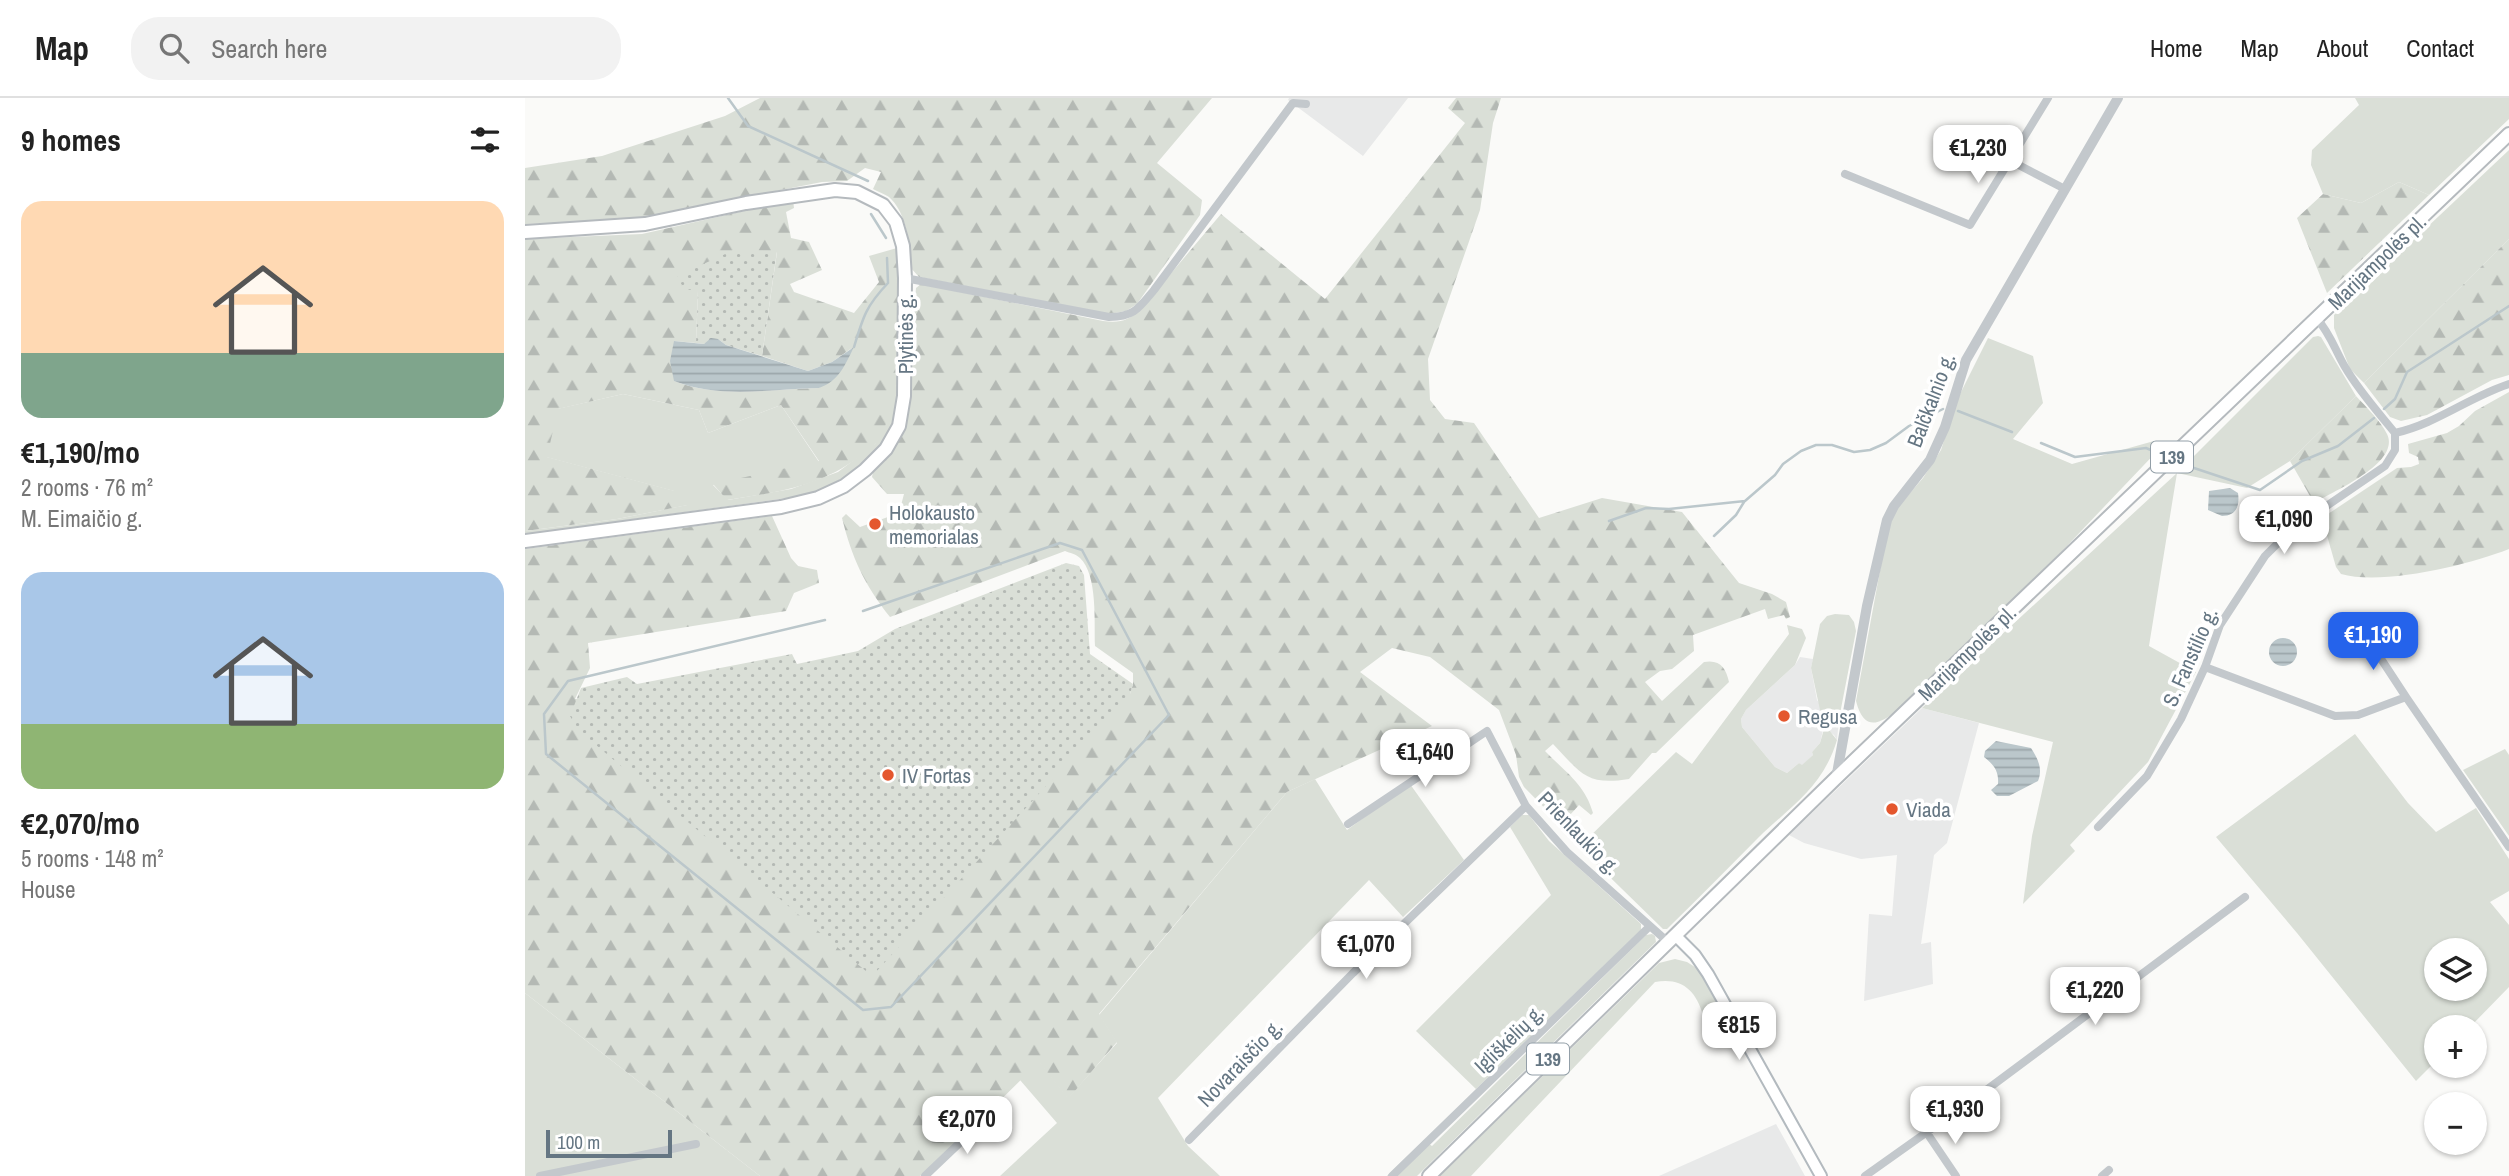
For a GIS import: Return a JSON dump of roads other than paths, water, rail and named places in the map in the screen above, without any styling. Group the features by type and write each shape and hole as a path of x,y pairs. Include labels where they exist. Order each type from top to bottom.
{"main road":[{"name":"Marijampolės pl.","path":"1429,1176 1835,779 2509,135"},
{"name":"Plytinės g.","path":"525,232 645,224 773,199 850,190 877,200 896,222 903,246 905,278 903,412 886,449 844,486 818,498 781,507 525,541"},
{"path":"1671,939 1695,955 1708,974 1821,1176"}],"street":[{"path":"1845,174 1970,225 2048,98"},
{"name":"Balčkalnio g.","path":"1835,779 1867,606 1887,520 1894,506 1930,460 1945,427 1966,360 2117,98"},
{"path":"905,278 1109,317 1125,317 1137,309 1154,290 1293,103 1306,104"},
{"path":"2011,161 2065,189"},
{"path":"2317,319 2328,332 2354,382 2395,433 2427,424 2509,384"},
{"name":"S. Fanstilio g.","path":"2098,827 2147,776 2181,719 2205,667 2220,625 2265,556 2290,531 2385,466 2395,450 2395,433"},
{"path":"2364,633 2509,847"},
{"path":"2205,667 2335,716 2358,715 2406,696"},
{"name":"Prienlaukio g.","path":"1348,824 1487,731 1526,806 1567,852 1650,926 1671,939"},
{"name":"Novaraisčio g.","path":"1189,1140 1353,973 1526,806"},
{"path":"1865,1176 2245,897"},
{"name":"Igliškėlių g.","path":"1392,1176 1650,926"},
{"path":"925,1176 989,1115"},
{"path":"1927,1133 1957,1176"},
{"path":"540,1176 697,1144"}],"waterway":[{"path":"728,98 748,126 868,181"},
{"path":"871,214 886,238"},
{"path":"854,347 866,312 888,283 887,258"},
{"path":"2384,409 2395,399 2407,372 2509,306"},
{"path":"1609,521 1646,508 1669,509 1745,501 1775,475 1783,464 1801,451 1816,445 1832,445 1854,452 1870,450 1943,409"},
{"path":"1958,411 2012,432"},
{"path":"2182,464 2260,490 2302,461 2338,446 2374,418"},
{"path":"2041,443 2075,457 2146,448 2158,453"},
{"path":"1714,536 1736,515 1744,502"},
{"path":"825,620 568,681 544,714 546,754 863,1010 891,1007 1169,715 1082,550 1060,543 863,611"}],"place":[{"name":"Holokausto memorialas","path":"875,524"},
{"name":"Regusa","path":"1784,716"},
{"name":"IV Fortas","path":"888,775"},
{"name":"Viada","path":"1892,809"}]}
